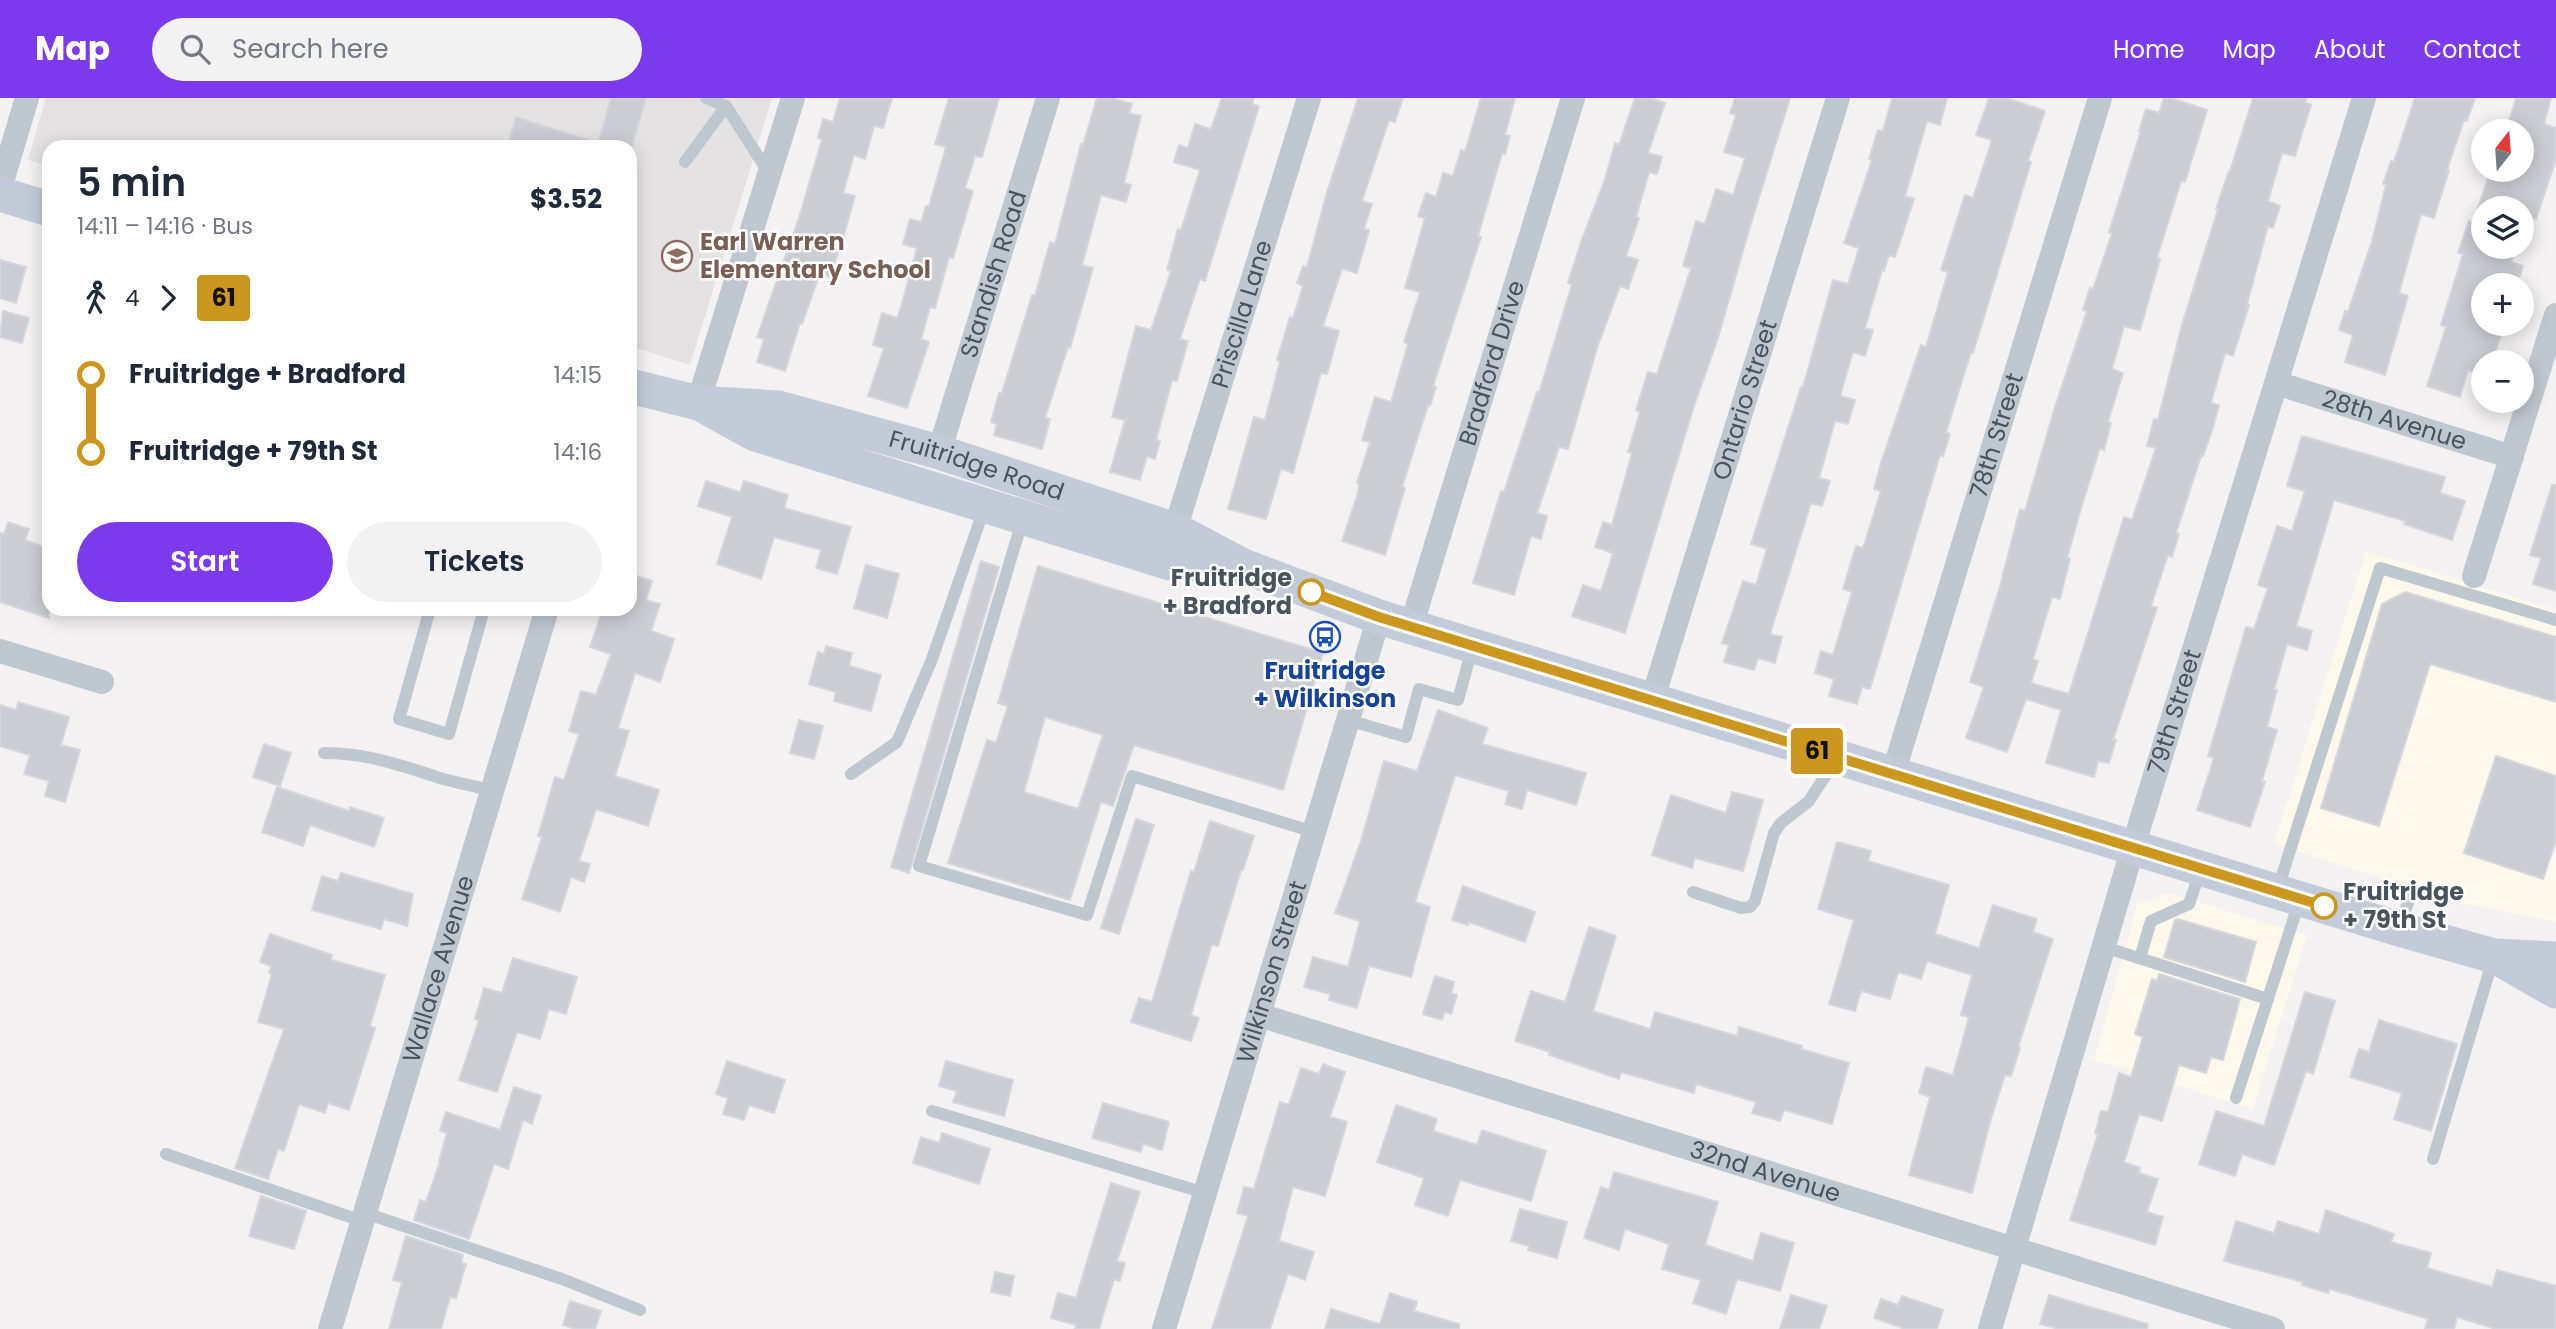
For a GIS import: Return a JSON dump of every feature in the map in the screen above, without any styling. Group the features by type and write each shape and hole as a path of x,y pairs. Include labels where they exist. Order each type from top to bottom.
{"main road":[{"path":"0,194 42,207"},
{"name":"Fruitridge Road","path":"637,388 698,403 779,408 939,452 1175,530 1243,566 1395,622 2399,929 2494,956 2556,959"},
{"name":"Fruitridge Road","path":"698,403 755,434 1170,563 1243,566"},
{"name":"Fruitridge Road","path":"2494,956 2556,992"}],"street":[{"path":"0,188 27,98"},
{"path":"698,403 793,98"},
{"name":"Standish Road","path":"939,452 1048,98"},
{"name":"Priscilla Lane","path":"1175,530 1309,98"},
{"name":"Bradford Drive","path":"1395,622 1573,98"},
{"name":"Ontario Street","path":"1652,701 1838,98"},
{"name":"78th Street","path":"1893,774 2100,98"},
{"name":"79th Street","path":"1990,1329 2364,98"},
{"path":"2474,576 2556,315"},
{"name":"28th Avenue","path":"2276,383 2512,457"},
{"name":"Wallace Avenue","path":"330,1329 545,616"},
{"name":"Wilkinson Street","path":"1164,1329 1348,720 1395,622"},
{"path":"0,651 102,682"},
{"name":"32nd Avenue","path":"1259,1015 2273,1329"}],"lane":[{"path":"706,98 726,106 770,175"},
{"path":"685,162 726,106"},
{"path":"851,774 897,742 932,659 985,506"},
{"path":"1024,517 919,866 1087,915 1132,776 1314,832"},
{"path":"2236,1098 2268,999 2288,895 2380,568 2556,620"},
{"path":"428,616 399,719 449,734 482,616"},
{"path":"1348,720 1406,737 1419,689 1458,699 1472,645"},
{"path":"324,753 350,753 392,761 443,779 493,791"},
{"path":"1693,892 1741,908 1750,907 1755,901 1774,833 1781,823 1809,801 1837,757"},
{"path":"2140,958 2151,920 2189,904 2201,869"},
{"path":"2399,929 2413,889"},
{"path":"2104,947 2268,999"},
{"path":"2433,1159 2494,956"},
{"path":"932,1111 1205,1193"},
{"path":"166,1154 562,1279 640,1310"}],"shaded area":[{"name":"Earl Warren Elementary School","path":"46,98 772,98 690,365 637,348 637,140 42,140 42,164 28,160"},
{"path":"2366,551 2556,610 2556,922 2455,902 2274,844"},
{"path":"2167,893 2307,935 2253,1109 2094,1060 2137,905"}],"building":[{"path":"611,98 646,98 634,140 599,140"},
{"path":"840,98 892,98 883,128 874,126 865,159 854,155 843,193 855,196 842,242 830,277 820,273 785,371 757,362 764,339 757,337 799,218 822,139 818,138 823,119 833,122"},
{"path":"949,98 999,98 982,157 975,156 965,188 973,191 953,258 949,257 935,308 930,307 921,339 929,342 907,408 868,396 884,348 873,345 882,313 897,318 901,307 917,248 903,244 910,219 921,222 926,206 929,206 946,147 935,144"},
{"path":"1097,98 1112,98 1132,104 1129,113 1141,116 1124,183 1131,185 1126,202 1101,195 1082,265 1093,268 1070,348 1068,347 1045,418 1050,419 1042,449 994,435 997,424 991,422 1032,295 1035,296 1050,242 1055,244 1081,144 1083,145"},
{"path":"1222,98 1254,98 1252,104 1259,106 1205,281 1200,279 1180,339 1188,341 1177,381 1172,380 1156,440 1160,441 1155,459 1147,456 1140,480 1110,472 1125,420 1112,417 1136,326 1151,330 1171,271 1167,270 1178,229 1181,230 1200,170 1174,162 1179,145 1188,148 1195,124 1211,129"},
{"path":"1358,98 1403,98 1395,122 1389,120 1362,201 1372,204 1364,229 1369,230 1357,273 1342,269 1323,326 1339,331 1327,374 1321,373 1293,473 1281,469 1266,519 1228,509 1254,417 1265,420 1280,361 1277,360 1303,286 1297,283 1303,266 1307,267 1327,192"},
{"path":"1481,98 1515,98 1505,135 1510,136 1505,154 1502,153 1478,236 1481,237 1433,386 1436,387 1402,487 1405,488 1385,555 1342,541 1358,493 1357,483 1370,442 1362,440 1375,397 1391,402 1408,344 1404,342 1420,292 1405,288 1425,218 1418,216 1426,193 1436,197 1443,173 1453,176 1461,150 1465,152"},
{"path":"1635,98 1650,98 1665,103 1648,153 1662,157 1657,174 1649,172 1636,217 1639,218 1626,256 1638,260 1628,289 1620,286 1597,348 1568,449 1559,447 1537,513 1547,516 1541,539 1531,536 1514,595 1473,583 1501,491 1504,492 1537,392 1539,393 1572,284 1568,283 1581,242 1605,179 1615,143 1619,145"},
{"path":"1735,98 1790,98 1625,633 1572,616 1583,585 1601,591 1613,553 1595,547 1603,522 1612,525 1632,453 1628,452 1640,412 1636,410 1648,372 1657,374 1691,268 1683,266 1696,221 1705,224 1716,189 1733,195 1745,158 1724,152 1736,115 1730,113"},
{"path":"1892,98 1947,98 1940,125 1927,121 1905,196 1914,199 1895,257 1889,255 1884,271 1882,270 1865,328 1873,330 1865,356 1853,352 1840,396 1855,400 1848,424 1835,421 1819,478 1830,481 1822,506 1811,503 1770,634 1782,637 1775,663 1758,658 1754,670 1724,662 1729,645 1722,643 1743,581 1756,585 1767,549 1751,544 1803,387 1833,280 1848,284 1859,248 1844,243 1872,160 1869,159 1878,130 1883,131"},
{"path":"1989,98 2006,98 2045,111 1973,353 1971,352 1946,432 1950,434 1943,456 1940,455 1870,689 1862,687 1857,704 1829,696 1834,679 1815,673 1821,651 1833,655 1852,592 1843,589 1856,546 1863,548 1881,491 1874,489 1881,463 1921,345 1926,347 1948,272 1941,270 1965,195 1973,198 1992,140 1976,135"},
{"path":"2164,98 2207,110 2185,182 2181,181 2157,258 2160,259 2140,330 2124,326 2112,369 2123,373 2108,422 2111,423 2104,450 2100,448 2082,505 2067,558 2070,559 2060,599 2052,597 2033,659 2038,661 2031,683 2069,694 2124,517 2132,520 2156,448 2147,446 2154,419 2158,420 2216,209 2253,98 2307,98 2305,103 2311,105 2295,156 2282,153 2268,201 2280,206 2273,228 2268,226 2247,304 2249,305 2233,356 2225,353 2211,403 2219,405 2213,428 2176,533 2179,534 2172,557 2168,555 2151,606 2157,608 2113,740 2116,740 2109,763 2098,761 2094,777 2046,763 2061,710 2026,699 2007,752 1966,738 1984,687 1970,682 1999,590 2020,509 2025,511 2054,410 2087,311 2083,310 2112,233 2109,232 2146,109 2159,113"},
{"path":"2415,98 2475,98 2467,121 2464,120 2434,218 2421,214 2399,293 2408,296 2385,375 2345,362 2353,335 2339,330 2345,311 2348,312 2372,241 2386,185 2383,184 2391,161 2394,162"},
{"path":"2516,98 2551,98 2544,124 2556,128 2556,159 2536,219 2534,196 2482,196 2487,182 2534,182 2534,119 2510,119"},
{"path":"516,117 589,140 509,140"},
{"path":"2469,221 2471,259 2512,259 2511,262 2523,266 2521,273 2471,273 2471,336 2501,336 2496,350 2471,350 2471,371 2468,370 2460,397 2427,386 2446,327 2441,325 2463,254 2458,253"},
{"path":"0,260 26,267 16,303 0,298"},
{"path":"3,311 29,318 22,343 0,337"},
{"path":"2302,436 2445,477 2440,493 2465,501 2452,540 2404,524 2405,521 2334,500 2296,626 2312,631 2307,650 2287,644 2267,727 2277,730 2262,781 2265,782 2250,827 2197,810 2214,758 2208,756 2246,627 2254,629 2268,588 2258,585 2277,526 2292,531 2305,491 2287,486"},
{"path":"706,481 740,492 744,481 788,495 784,508 851,527 837,574 816,568 821,550 774,537 761,579 717,564 732,517 698,506"},
{"path":"2552,485 2556,485 2556,591 2533,584 2541,558 2530,555"},
{"path":"8,522 29,529 25,540 42,546 42,616 0,602 0,533 4,534"},
{"path":"981,561 999,567 909,873 891,867"},
{"path":"866,565 899,574 887,618 854,608"},
{"path":"1038,566 1323,653 1283,790 1134,745 1113,806 1101,802 1070,900 948,863 987,740 996,743 1008,706 998,703","holes":["1045,717 1103,735 1078,809 1024,792"]},
{"path":"637,576 652,581 646,600 660,604 651,631 674,639 660,682 635,673 618,728 629,731 615,776 659,790 648,826 596,809 579,861 590,864 584,882 571,877 560,912 522,899 542,837 538,836 555,777 564,780 579,734 569,731 581,691 596,695 611,654 590,647 601,616 637,616"},
{"path":"2405,592 2556,637 2556,702 2430,664 2379,826 2321,808 2382,604"},
{"path":"826,646 852,653 849,666 881,675 871,711 834,701 836,692 809,684 818,652 824,654"},
{"path":"18,702 69,717 61,745 80,750 65,802 45,796 49,781 24,774 30,755 0,746 0,705 16,710"},
{"path":"1438,710 1488,728 1482,744 1586,773 1576,805 1527,790 1522,809 1505,804 1509,791 1455,775 1415,902 1430,907 1411,977 1369,966 1357,1008 1329,1000 1330,994 1304,987 1313,957 1348,967 1360,921 1335,913 1361,841 1384,761 1417,771"},
{"path":"799,720 823,726 814,759 790,753"},
{"path":"264,744 291,753 280,786 253,777"},
{"path":"2496,756 2556,776 2556,840 2543,879 2464,853"},
{"path":"277,787 349,811 350,807 384,818 374,847 310,825 303,846 262,832"},
{"path":"1732,792 1763,800 1743,871 1695,858 1692,868 1652,855 1671,795 1726,813"},
{"path":"1136,819 1154,825 1119,934 1101,928"},
{"path":"1210,821 1254,836 1218,946 1212,944 1191,1015 1199,1018 1191,1041 1131,1022 1139,998 1152,1002 1191,871 1194,872"},
{"path":"1837,842 1871,851 1868,861 1949,885 1935,934 1979,948 1993,905 2037,919 2033,932 2053,939 2011,1076 2005,1075 1990,1122 1972,1193 1909,1175 1930,1097 1919,1093 1926,1067 1953,1075 1969,1017 1961,1015 1972,975 1927,961 1921,979 1898,972 1890,999 1861,991 1855,1011 1829,1004 1854,920 1818,909"},
{"path":"341,873 413,894 407,926 384,919 381,929 312,910 322,876 338,881"},
{"path":"1463,886 1535,912 1525,942 1469,922 1468,925 1452,920"},
{"path":"2177,919 2256,942 2245,982 2164,957"},
{"path":"1589,927 1616,936 1593,1011 1650,1029 1655,1012 1737,1036 1739,1027 1849,1063 1832,1124 1784,1110 1780,1121 1752,1113 1756,1102 1696,1084 1694,1093 1621,1072 1619,1079 1515,1041 1531,991 1565,1002"},
{"path":"270,934 332,955 331,960 385,975 370,1026 375,1028 349,1110 328,1103 325,1113 299,1104 284,1151 278,1149 268,1179 235,1168 284,1029 258,1022 272,974 269,973 271,966 260,962"},
{"path":"513,958 577,977 566,1014 549,1009 540,1039 517,1032 497,1092 459,1080 479,1020 475,1019 484,988 502,993"},
{"path":"2159,974 2240,999 2223,1060 2211,1057 2206,1073 2179,1065 2162,1121 2139,1114 2124,1162 2140,1168 2139,1173 2158,1179 2147,1212 2163,1217 2155,1245 2070,1220 2098,1134 2095,1133 2101,1111 2108,1112 2119,1073 2131,1077 2143,1037 2135,1034 2152,979 2157,981"},
{"path":"1435,976 1454,982 1451,993 1457,995 1451,1014 1445,1012 1442,1020 1423,1014"},
{"path":"2305,992 2335,1001 2313,1074 2306,1071 2274,1165 2242,1154 2235,1176 2199,1164 2216,1111 2264,1126"},
{"path":"2379,1020 2457,1044 2431,1131 2394,1119 2402,1093 2350,1077 2359,1049 2369,1052"},
{"path":"727,1061 785,1080 774,1113 749,1105 744,1120 723,1114 728,1098 716,1094"},
{"path":"946,1061 1013,1080 1004,1116 953,1102 957,1091 939,1086"},
{"path":"1323,1064 1345,1072 1330,1117 1347,1122 1325,1196 1293,1187 1279,1241 1314,1252 1305,1280 1288,1274 1270,1329 1212,1329 1248,1216 1237,1213 1244,1187 1254,1189 1280,1102 1289,1105 1301,1068 1319,1074"},
{"path":"514,1087 541,1096 532,1124 523,1120 508,1169 494,1164 469,1239 414,1220 420,1200 426,1202 440,1161 447,1133 440,1131 446,1112 500,1130"},
{"path":"1103,1103 1169,1122 1162,1150 1143,1144 1141,1152 1092,1138"},
{"path":"1396,1105 1437,1119 1433,1131 1477,1145 1482,1130 1546,1151 1531,1201 1460,1180 1448,1216 1415,1205 1424,1178 1377,1162"},
{"path":"942,1133 990,1149 979,1184 913,1163 921,1137 939,1143"},
{"path":"1614,1172 1718,1202 1705,1245 1753,1261 1761,1233 1794,1243 1780,1291 1737,1279 1726,1314 1693,1303 1701,1280 1662,1269 1669,1244 1625,1229 1619,1250 1584,1238 1601,1187 1609,1190"},
{"path":"1111,1183 1140,1192 1117,1261 1125,1263 1120,1281 1114,1279 1099,1329 1075,1329 1076,1325 1051,1318 1058,1293 1076,1298"},
{"path":"261,1196 306,1211 294,1249 249,1236"},
{"path":"1520,1209 1567,1222 1557,1258 1528,1250 1529,1246 1511,1241"},
{"path":"2326,1210 2394,1234 2391,1242 2431,1253 2427,1268 2492,1287 2497,1270 2556,1286 2556,1329 2496,1329 2457,1317 2454,1329 2425,1329 2428,1319 2330,1289 2328,1293 2302,1285 2303,1282 2224,1261 2236,1221 2274,1233 2278,1221 2319,1234"},
{"path":"406,1236 463,1255 461,1263 466,1264 456,1298 450,1297 441,1329 389,1329 402,1282 393,1280"},
{"path":"995,1272 1014,1276 1010,1296 991,1292"},
{"path":"1390,1293 1417,1302 1414,1311 1459,1324 1459,1329 1325,1329 1331,1309 1380,1324"},
{"path":"1791,1295 1827,1306 1819,1329 1780,1329"},
{"path":"2049,1295 2148,1324 2147,1329 2059,1329 2040,1324"},
{"path":"1902,1296 1943,1310 1937,1329 1905,1329 1874,1318 1881,1299 1898,1305"},
{"path":"570,1301 601,1311 595,1329 576,1329 563,1325"}],"bus line":[{"name":"61","path":"1311,592 1379,617 2324,906"}],"place":[{"name":"Earl Warren Elementary School","path":"677,256"},
{"name":"Fruitridge + Bradford","path":"1311,592"},
{"name":"Fruitridge + Wilkinson","path":"1325,637"},
{"name":"Fruitridge + 79th St","path":"2324,906"}]}
